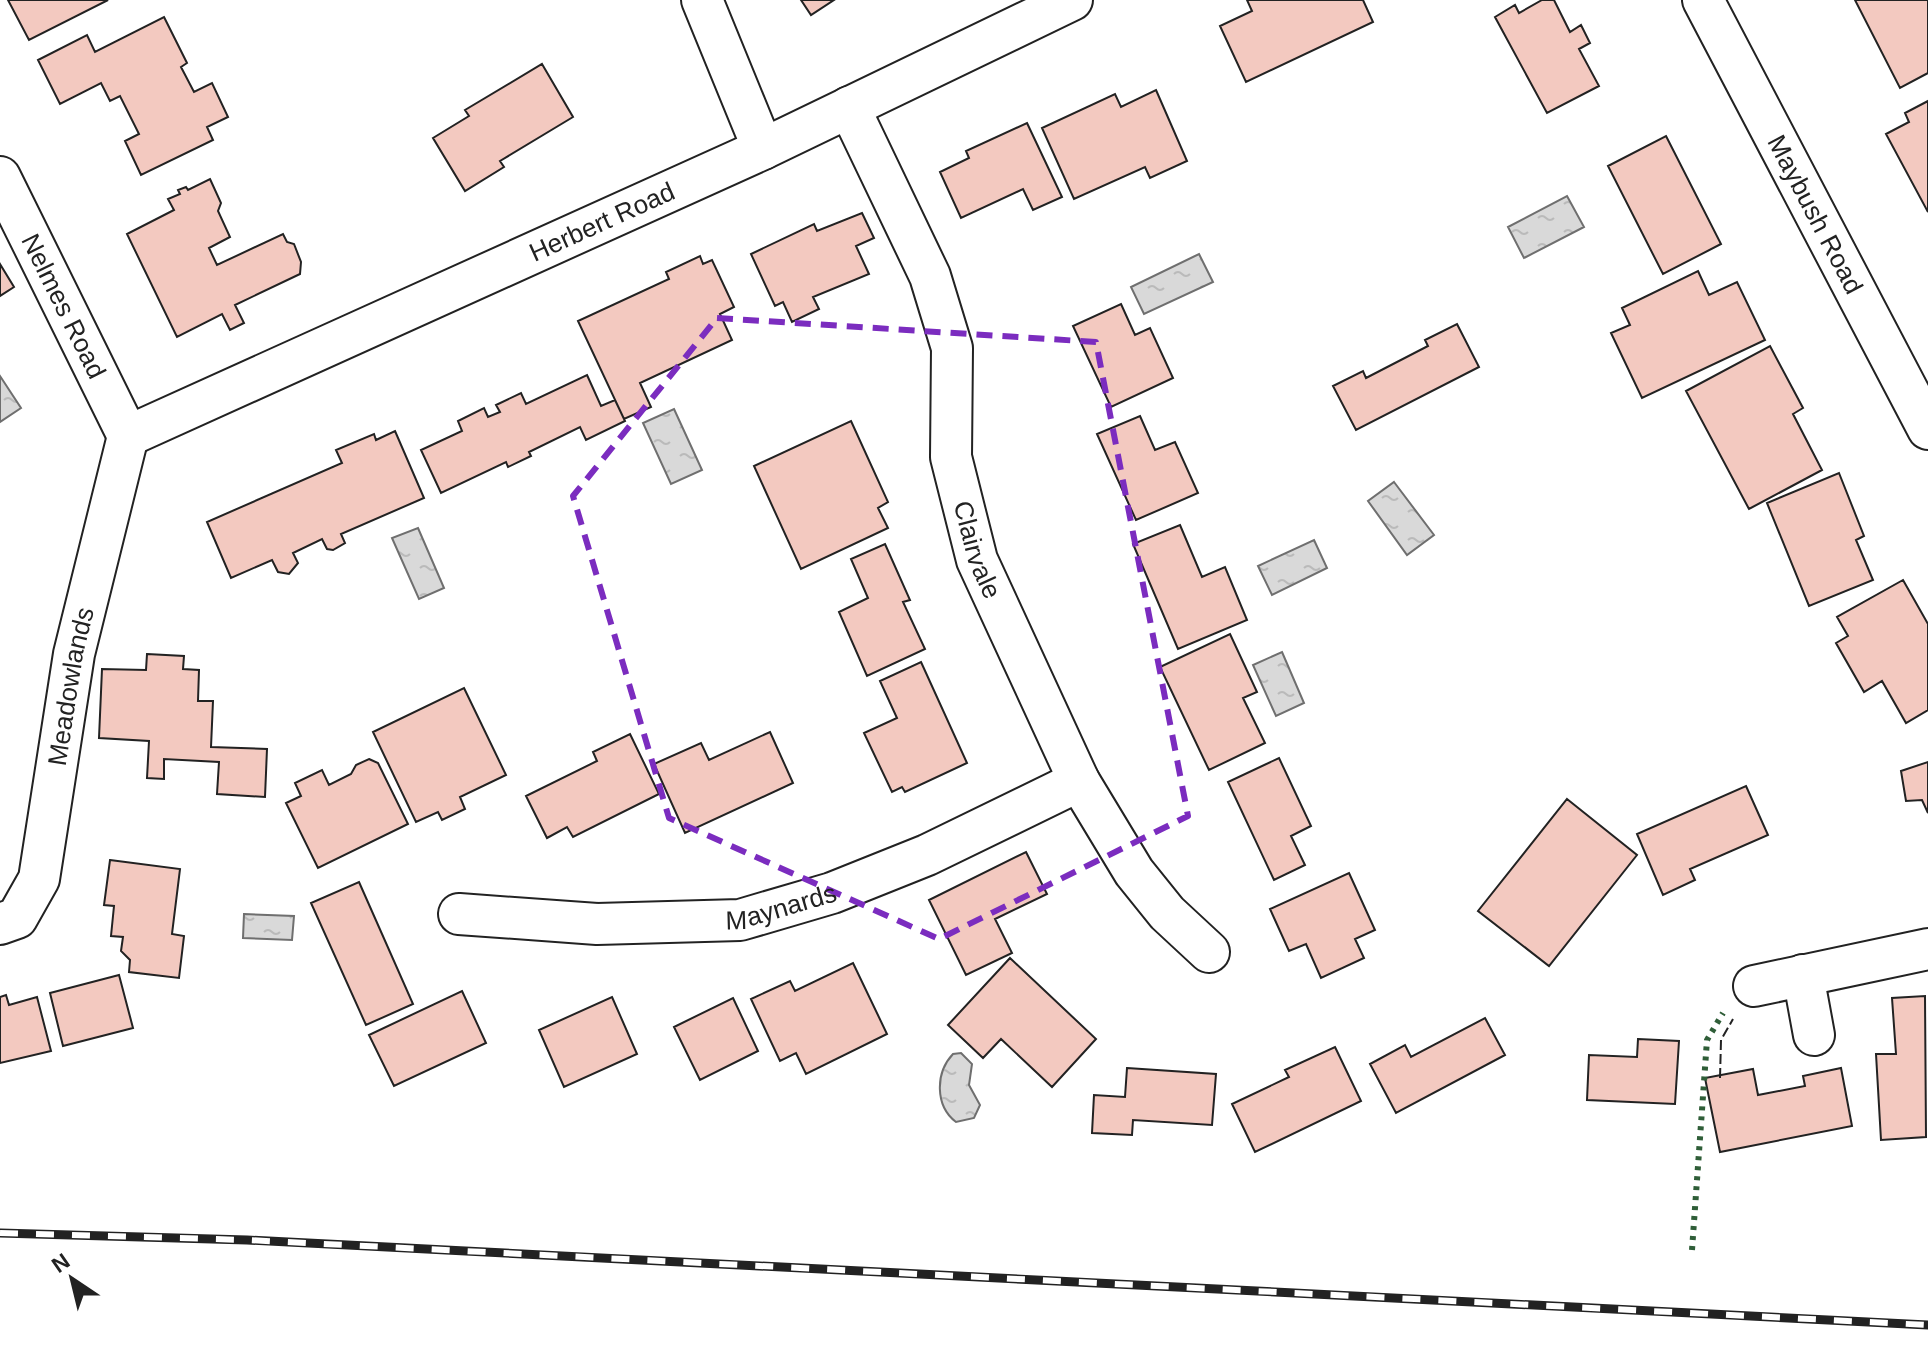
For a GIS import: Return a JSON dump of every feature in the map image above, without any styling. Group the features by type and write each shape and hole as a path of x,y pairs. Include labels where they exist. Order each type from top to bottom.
{"street":[{"path":"702,0 763,149"},
{"name":"Herbert Road","path":"128,436 763,149 1072,0"},
{"name":"Maybush Road","path":"1703,0 1914,371 1928,429"},
{"name":"Clairvale","path":"849,107 930,276 952,348 951,457 977,560 1079,781 1134,872 1167,913 1209,952"},
{"name":"Nelmes Road","path":"0,177 128,436"},
{"name":"Meadowlands","path":"0,924 17,918 39,879 74,654 128,436"},
{"name":"Maynards","path":"459,914 597,924 740,920 832,893 927,855 1079,781"},
{"path":"1754,986 1928,949"},
{"path":"1803,975 1814,1035"}],"highlighted area":[{"path":"717,318 1096,342 1188,816 939,939 669,818 573,496"}],"water":[{"path":"1567,196 1584,227 1524,258 1508,227"},
{"path":"1199,254 1213,282 1144,314 1131,287"},
{"path":"0,376 21,408 0,422"},
{"path":"674,409 702,470 671,484 643,423"},
{"path":"1394,482 1434,535 1407,555 1368,501"},
{"path":"418,528 444,588 419,599 392,538"},
{"path":"1314,540 1327,568 1272,595 1258,566"},
{"path":"1282,652 1304,703 1276,716 1253,665"},
{"path":"244,914 294,916 292,940 243,938"},
{"path":"961,1053 972,1064 969,1085 980,1105 974,1118 956,1122 944,1107 940,1089 947,1062 953,1054"}],"building":[{"path":"8,0 108,0 29,40"},
{"path":"801,0 834,0 811,15"},
{"path":"1247,0 1363,0 1373,22 1246,82 1220,26 1252,11"},
{"path":"1542,0 1554,0 1570,32 1581,25 1590,43 1579,49 1599,86 1547,113 1495,17 1515,5 1519,13"},
{"path":"1855,0 1928,0 1928,73 1900,88"},
{"path":"164,17 187,63 181,67 194,92 212,83 228,117 207,127 213,140 141,175 125,141 139,134 120,96 110,101 101,83 60,104 38,60 87,35 95,52"},
{"path":"542,64 573,117 500,161 504,167 465,191 433,138 469,116 465,110"},
{"path":"1156,90 1187,161 1150,178 1145,167 1074,199 1042,128 1115,94 1121,107"},
{"path":"1928,101 1928,212 1886,134 1909,122 1905,113"},
{"path":"1027,123 1062,197 1033,210 1023,189 961,218 940,172 969,158 966,151"},
{"path":"1666,136 1721,244 1663,274 1608,166"},
{"path":"210,179 221,203 218,211 230,237 209,248 217,265 283,234 287,242 294,244 301,262 300,274 235,305 244,323 230,330 222,314 177,337 127,234 174,210 168,199 180,194 178,190 186,187 188,190"},
{"path":"862,213 874,238 856,246 869,274 813,297 819,309 792,322 783,302 775,306 751,254 814,224 817,231"},
{"path":"700,256 703,264 712,260 734,307 720,314 732,340 640,383 651,407 624,419 578,321 669,279 666,272"},
{"path":"0,264 14,287 0,296"},
{"path":"1698,271 1709,295 1737,282 1765,340 1642,398 1611,333 1630,325 1622,308"},
{"path":"1121,304 1135,335 1150,328 1173,378 1111,407 1073,326"},
{"path":"1457,324 1479,367 1356,430 1333,386 1363,371 1366,378 1428,346 1425,340"},
{"path":"1770,346 1803,408 1793,414 1822,470 1749,509 1686,391"},
{"path":"587,375 601,406 615,400 625,421 586,440 580,427 529,452 531,456 508,467 506,462 441,493 421,450 462,431 458,421 484,408 488,417 500,412 496,405 521,393 526,404"},
{"path":"1140,416 1155,450 1175,442 1198,493 1136,520 1097,434"},
{"path":"851,421 888,502 878,508 888,528 801,569 754,466"},
{"path":"395,431 424,498 341,534 345,543 333,550 327,549 322,539 293,553 298,563 289,574 278,572 272,560 231,578 207,522 342,463 336,450 374,434 376,440"},
{"path":"1839,473 1864,536 1856,540 1873,580 1809,606 1767,503"},
{"path":"1180,525 1202,577 1225,567 1247,620 1178,649 1133,544"},
{"path":"885,544 910,600 903,602 925,649 867,676 839,612 868,598 851,559"},
{"path":"1903,580 1928,624 1928,710 1906,723 1882,681 1864,692 1836,643 1848,636 1837,617"},
{"path":"1230,634 1257,692 1243,698 1265,743 1209,770 1160,667"},
{"path":"147,654 184,656 183,669 199,670 198,701 213,701 211,747 267,749 265,797 217,794 219,762 164,759 164,779 147,778 149,741 99,738 102,669 146,670"},
{"path":"921,662 967,763 905,792 902,787 892,792 864,733 897,718 880,681"},
{"path":"464,688 506,775 460,797 465,809 442,820 438,812 416,822 373,732"},
{"path":"770,732 793,783 685,833 654,764 701,743 709,760"},
{"path":"630,734 659,794 573,837 567,827 547,838 526,796 597,761 593,752"},
{"path":"1279,758 1311,826 1291,836 1305,865 1274,880 1228,782"},
{"path":"369,759 378,763 408,824 318,868 286,803 301,796 295,783 322,770 329,785 351,774 356,765"},
{"path":"1928,762 1928,813 1922,800 1906,801 1901,771"},
{"path":"1746,786 1768,835 1690,869 1695,880 1663,895 1637,834"},
{"path":"1567,799 1637,855 1549,966 1478,911"},
{"path":"1026,852 1047,894 995,919 1012,953 966,975 929,900"},
{"path":"110,860 180,869 172,934 184,936 179,978 129,972 130,960 121,951 123,937 111,936 114,906 104,905"},
{"path":"1349,873 1375,930 1355,939 1364,958 1321,978 1306,944 1289,951 1270,909"},
{"path":"359,882 413,1004 366,1025 311,903"},
{"path":"1010,958 1096,1039 1052,1087 1001,1039 983,1058 948,1025"},
{"path":"853,963 887,1034 806,1074 796,1053 780,1061 751,999 790,981 795,991"},
{"path":"119,975 133,1028 63,1046 50,993"},
{"path":"462,991 486,1043 394,1086 369,1035"},
{"path":"6,995 9,1005 37,997 51,1051 0,1063 0,997"},
{"path":"1925,996 1926,1137 1881,1140 1876,1054 1896,1054 1892,998"},
{"path":"612,997 637,1054 564,1087 539,1030"},
{"path":"733,998 758,1051 700,1080 674,1027"},
{"path":"1485,1018 1505,1055 1396,1113 1370,1064 1405,1045 1411,1057"},
{"path":"1638,1039 1679,1041 1675,1104 1587,1100 1589,1055 1637,1057"},
{"path":"1335,1047 1361,1101 1255,1152 1232,1104 1289,1077 1285,1070"},
{"path":"1127,1068 1216,1074 1212,1125 1133,1120 1132,1135 1092,1133 1094,1095 1125,1097"},
{"path":"1841,1068 1852,1126 1720,1152 1705,1078 1753,1069 1758,1095 1805,1086 1803,1076"}],"railway":[{"path":"0,1233 247,1240 1928,1325"}],"hedge":[{"path":"1692,1250 1707,1040 1723,1013"}],"fence":[{"path":"1720,1078 1721,1040 1733,1019"}]}
